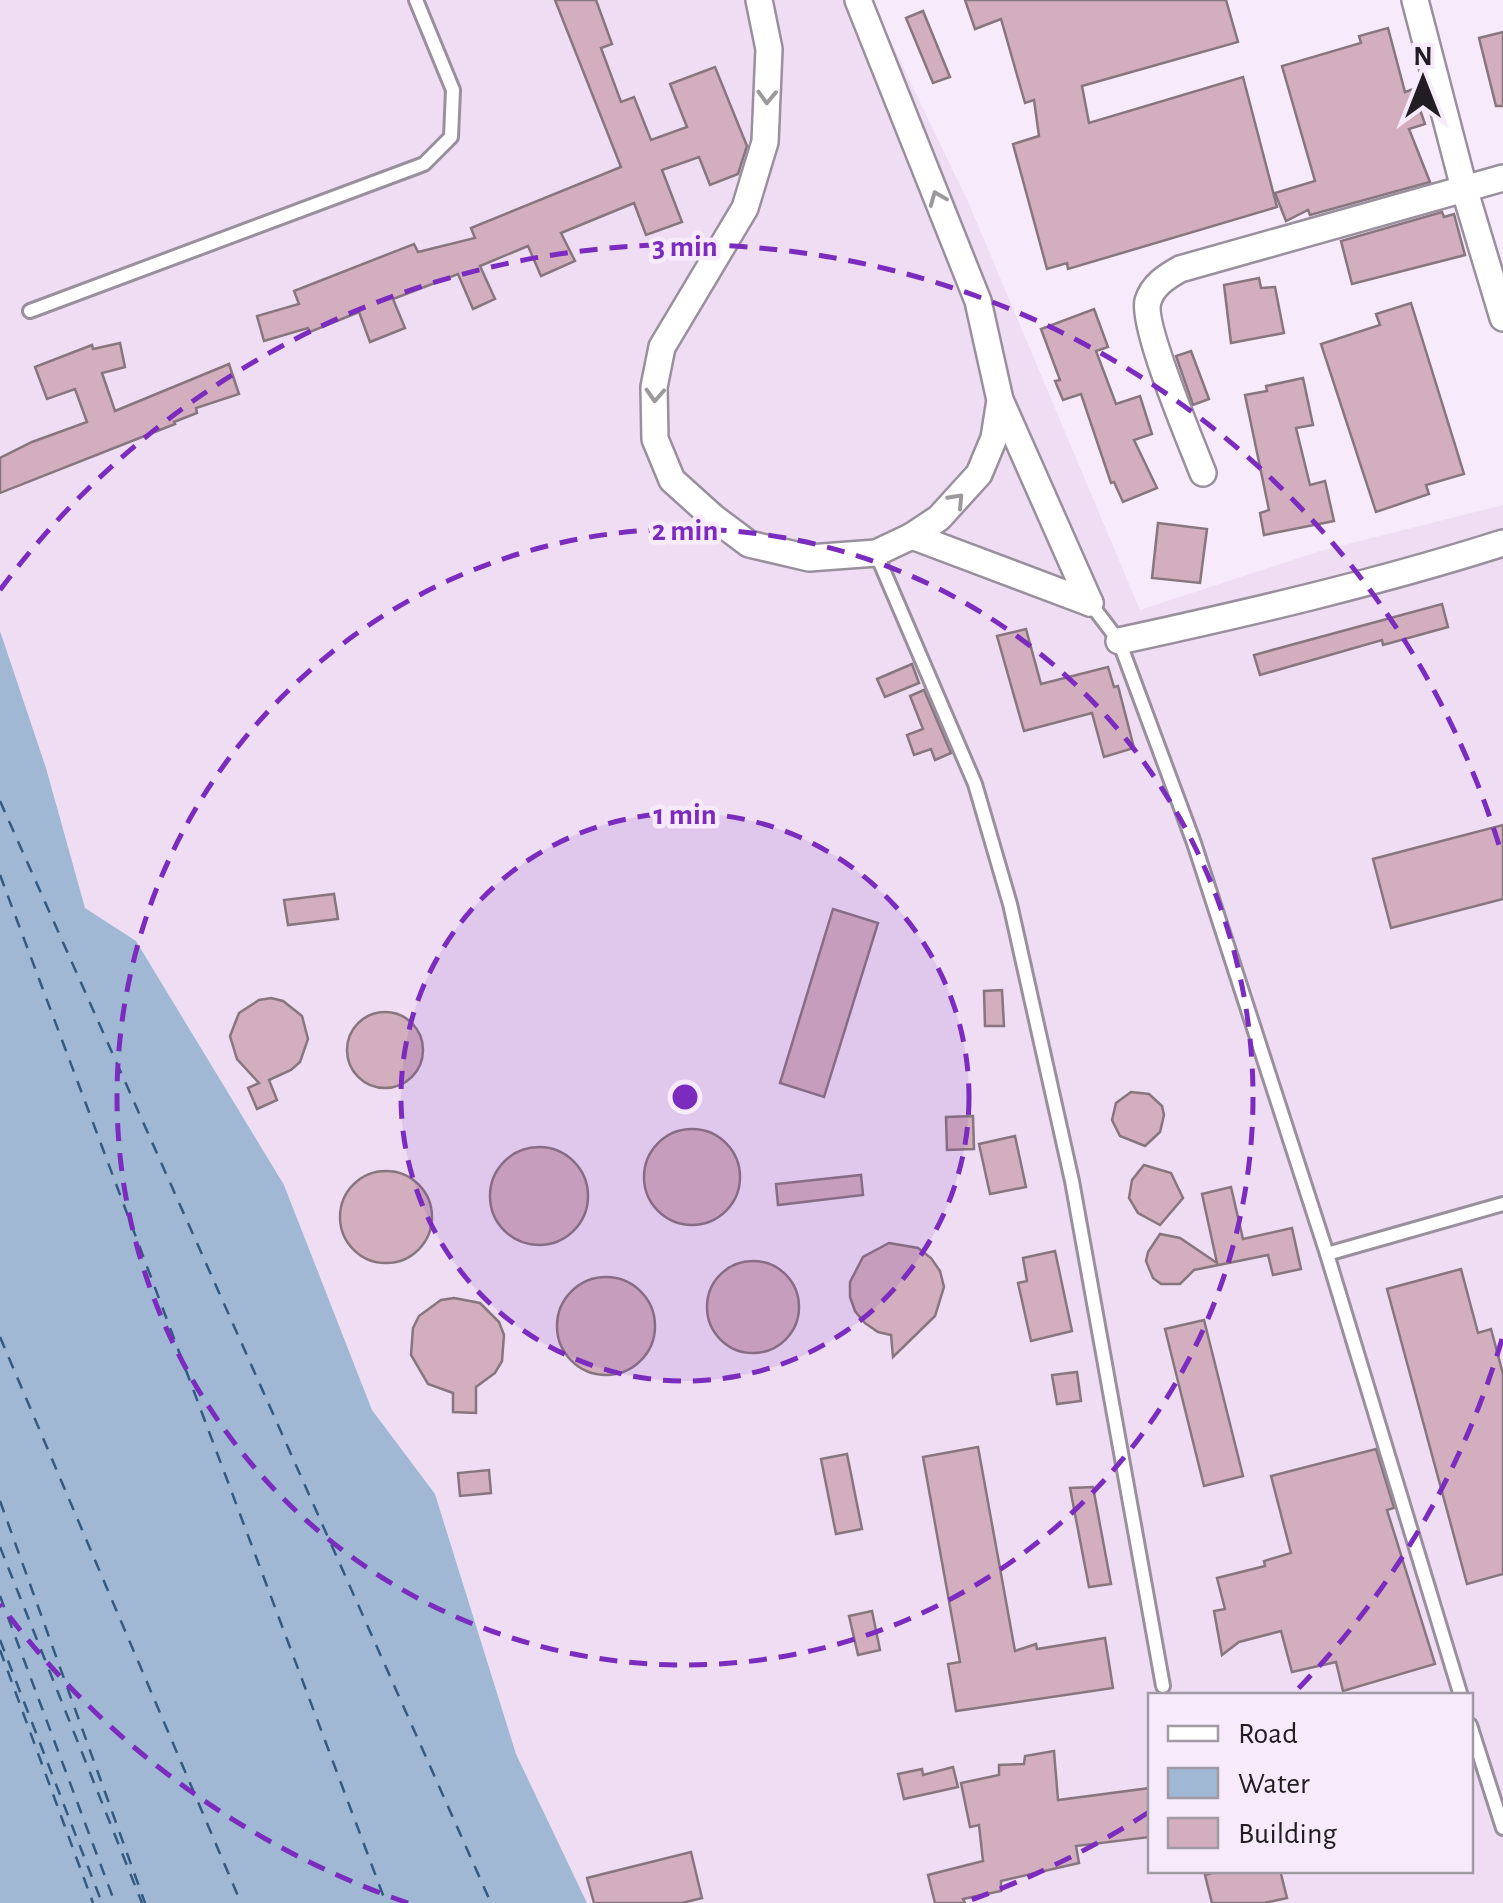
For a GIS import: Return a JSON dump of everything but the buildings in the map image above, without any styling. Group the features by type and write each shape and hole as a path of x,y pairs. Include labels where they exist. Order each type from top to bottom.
{"street":[{"path":"760,0 769,50 765,142 745,208 662,347 654,388 655,438 672,480 713,518 749,544 809,558 876,553 939,518 979,474 994,438 1000,400"},
{"path":"858,0 978,301 1000,400 1090,603"},
{"path":"1414,0 1503,318"},
{"path":"1203,474 1151,330 1146,304 1160,280 1180,268 1503,178"},
{"path":"912,536 1090,603"},
{"path":"1119,641 1448,561 1503,542"}],"lane":[{"path":"30,311 424,164 452,138 453,90 416,0"},
{"path":"876,553 975,784 1010,904 1072,1182 1164,1686"},
{"path":"1090,603 1119,641 1194,843 1327,1254 1460,1693"},
{"path":"1327,1254 1503,1204"},
{"path":"1473,1734 1503,1828"}],"shaded area":[{"path":"0,0 871,0 969,204 1140,610 1320,551 1503,505 1503,1903 587,1903 516,1754 435,1494 372,1410 284,1185 136,941 85,909 46,768 0,631"}],"water":[{"path":"0,631 46,768 85,908 136,941 284,1185 372,1410 435,1494 516,1754 587,1903 0,1903"}],"ferry route":[{"path":"0,801 491,1903"},
{"path":"0,875 386,1903"},
{"path":"0,1337 241,1903"},
{"path":"0,1501 145,1903"},
{"path":"0,1547 142,1903"},
{"path":"0,1596 115,1903"},
{"path":"0,1640 102,1903"},
{"path":"0,1650 93,1903"}]}
